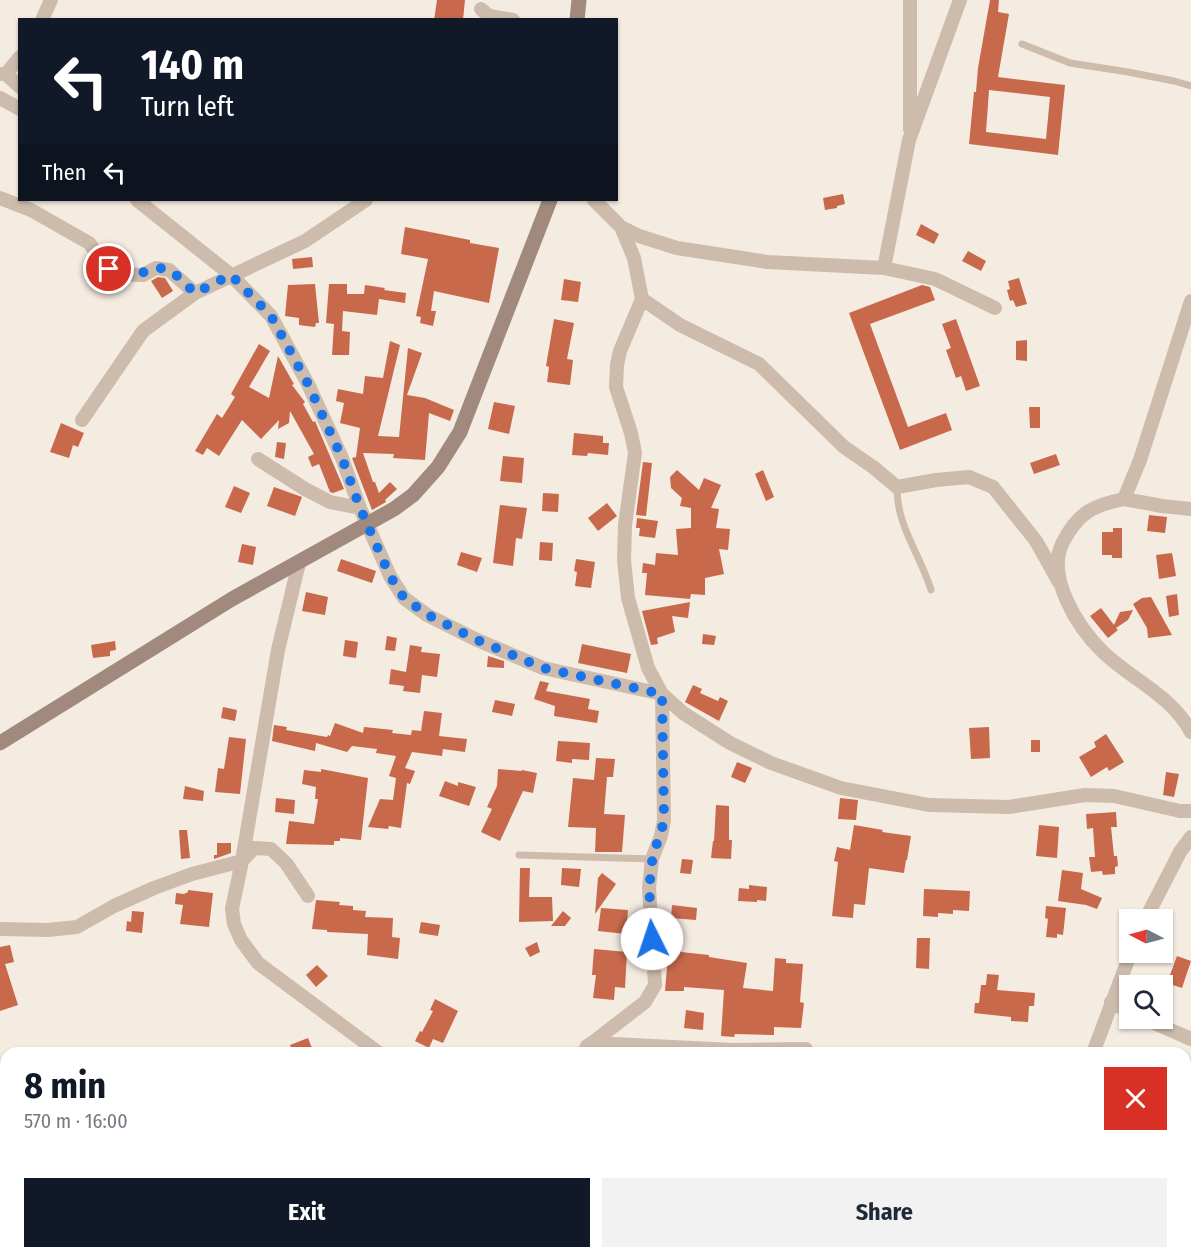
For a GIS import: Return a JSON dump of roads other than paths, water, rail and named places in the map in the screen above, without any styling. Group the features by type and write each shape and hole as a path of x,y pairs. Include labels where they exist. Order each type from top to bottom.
{"street":[{"path":"43,18 51,0"},
{"path":"577,18 579,0"},
{"path":"909,140 910,0"},
{"path":"884,268 909,140 960,0"},
{"path":"481,9 489,16 501,18"},
{"path":"18,59 3,74 18,85"},
{"path":"0,98 18,108"},
{"path":"0,198 31,210 88,243 109,269 117,274 143,275 156,268 169,270 195,293"},
{"path":"138,201 231,275 271,316 308,384 342,458 360,508 390,576 404,598 428,615 475,639 543,668 662,694"},
{"path":"82,420 143,331 195,293 305,241 365,201"},
{"path":"0,743 232,599 368,525 413,495 438,467 460,432 550,201"},
{"path":"595,201 621,227 639,236 688,250 768,262 884,268 935,279 995,308"},
{"path":"621,227 634,258 642,299 623,342 617,365 616,387 635,453 625,525 624,560 628,598 648,668 662,694 683,713 729,743 771,763 841,788 929,805 1009,807 1085,795 1114,796 1180,811 1191,811"},
{"path":"642,299 681,326 759,364 844,447 897,487 969,477 993,488 1036,541 1083,630 1104,653 1152,688 1187,724 1191,732"},
{"path":"1124,499 1140,460 1191,301"},
{"path":"258,459 330,502 360,508"},
{"path":"1059,582 1059,550 1070,530 1086,513 1100,504 1124,499 1191,509"},
{"path":"299,563 278,650 232,909 234,924 258,963 368,1047"},
{"path":"589,1047 645,1002 655,985 649,888 652,859 661,836 664,820 662,694"},
{"path":"1151,909 1180,852 1191,837"},
{"path":"0,929 48,930 77,927 144,892 192,874 242,861 254,848 271,849 286,862 308,896"},
{"path":"1095,1047 1127,963"},
{"path":"1111,1002 1119,1006"},
{"path":"1168,1029 1191,1039"}],"lane":[{"path":"1022,44 1070,63 1128,72 1191,86"},
{"path":"897,487 897,500 906,532 926,573 931,590"},
{"path":"519,855 652,859"}]}
